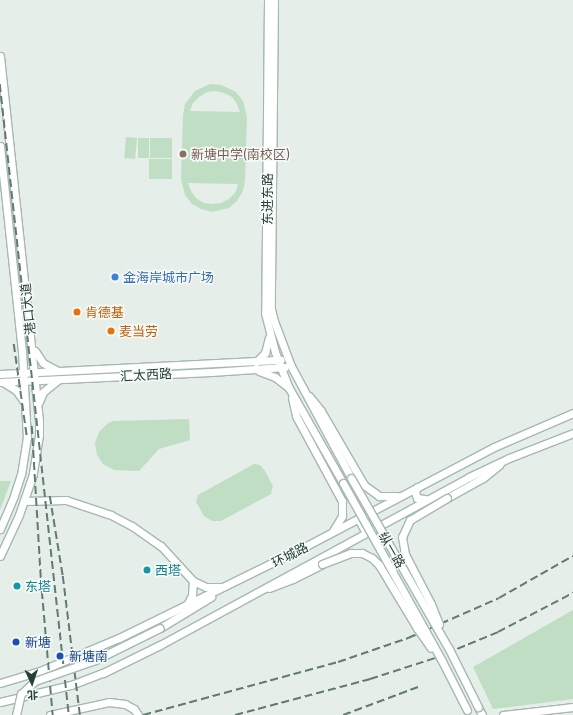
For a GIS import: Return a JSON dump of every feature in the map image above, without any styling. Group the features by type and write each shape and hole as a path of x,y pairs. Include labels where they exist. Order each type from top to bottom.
{"main road":[{"name":"东进东路","path":"268,0 267,233 265,313 279,364 290,391"},
{"name":"东进东路","path":"274,0 271,309 289,363 301,386"},
{"name":"港口大道","path":"0,56 1,85 39,404 39,435 33,474 24,501 0,556"},
{"name":"港口大道","path":"0,146 22,351 27,437 26,451 14,496 0,529"},
{"path":"255,362 263,356 268,348 270,335"},
{"path":"32,346 43,363 61,375 47,388 41,396 39,404"},
{"path":"22,351 18,366 2,378 16,390 26,404"},
{"name":"汇太西路","path":"85,374 255,362 279,364"},
{"name":"汇太西路","path":"2,378 85,374 253,370 289,363"},
{"path":"253,370 268,374 290,391 296,416 342,501 343,511 340,520 332,532"},
{"path":"301,386 321,411 368,489 375,494 387,497 401,496"},
{"name":"纵一路","path":"301,386 351,478 449,649 482,715"},
{"name":"纵一路","path":"290,391 442,662 468,713"},
{"name":"环城路","path":"0,683 40,671 98,648 226,587 494,447 573,413"},
{"path":"449,649 431,604 405,554 402,537 410,520 483,478 509,458 573,432"},
{"name":"环城路","path":"0,702 41,694 89,680 160,645 425,499 509,458"},
{"path":"337,490 346,493 353,490 357,486 360,478"},
{"path":"417,487 415,492 417,498 425,499"},
{"path":"24,501 66,500 89,506 116,517 142,532 161,546 193,580 206,587 226,587"},
{"path":"358,518 366,532"},
{"path":"252,594 282,584 322,564 351,553 362,553 372,558 379,565 420,634 442,662"},
{"path":"187,605 192,595 193,580"},
{"path":"16,715 21,694 35,681 95,660 160,628 203,603 219,590"},
{"path":"50,715 98,704 114,702 129,707 138,715"},
{"path":"503,715 573,708"}],"green space":[{"path":"210,84 221,85 236,92 243,101 247,117 245,181 243,191 237,201 229,208 212,212 201,209 192,204 185,195 181,179 183,115 185,104 195,91","holes":["215,91 232,97 240,112 190,111 193,103 199,97 207,92","188,183 237,184 238,185 235,193 229,199 221,203 212,204 204,203 196,198"]},
{"path":"126,137 137,138 135,159 124,158"},
{"path":"138,138 149,138 149,158 138,158"},
{"path":"150,138 161,138 161,158 150,158"},
{"path":"161,138 172,138 172,158 161,158"},
{"path":"149,159 161,159 161,179 149,179"},
{"path":"161,159 172,159 172,179 161,179"},
{"path":"189,419 190,440 159,449 139,471 114,470 103,464 97,455 95,443 99,432 108,423 113,421"},
{"path":"254,464 260,465 265,471 273,486 271,494 221,521 212,521 204,516 196,502 198,495"},
{"path":"0,481 11,481 0,510"},
{"path":"573,610 573,699 493,709 473,667"}],"railway":[{"path":"0,84 69,715"},
{"path":"14,344 27,437"},
{"path":"32,426 41,579 53,715"},
{"path":"50,496 63,576 80,715"},
{"path":"143,715 338,662 408,638 499,598 573,556"},
{"path":"235,715 370,679 435,658 498,632 573,593"},
{"path":"343,715 418,687"}],"place":[{"name":"新塘中学(南校区)","path":"183,154"},
{"name":"金海岸城市广场","path":"115,277"},
{"name":"肯德基","path":"77,312"},
{"name":"麦当劳","path":"111,331"},
{"name":"西塔","path":"147,570"},
{"name":"东塔","path":"17,586"},
{"name":"新塘","path":"16,642"},
{"name":"新塘南","path":"60,656"}]}
